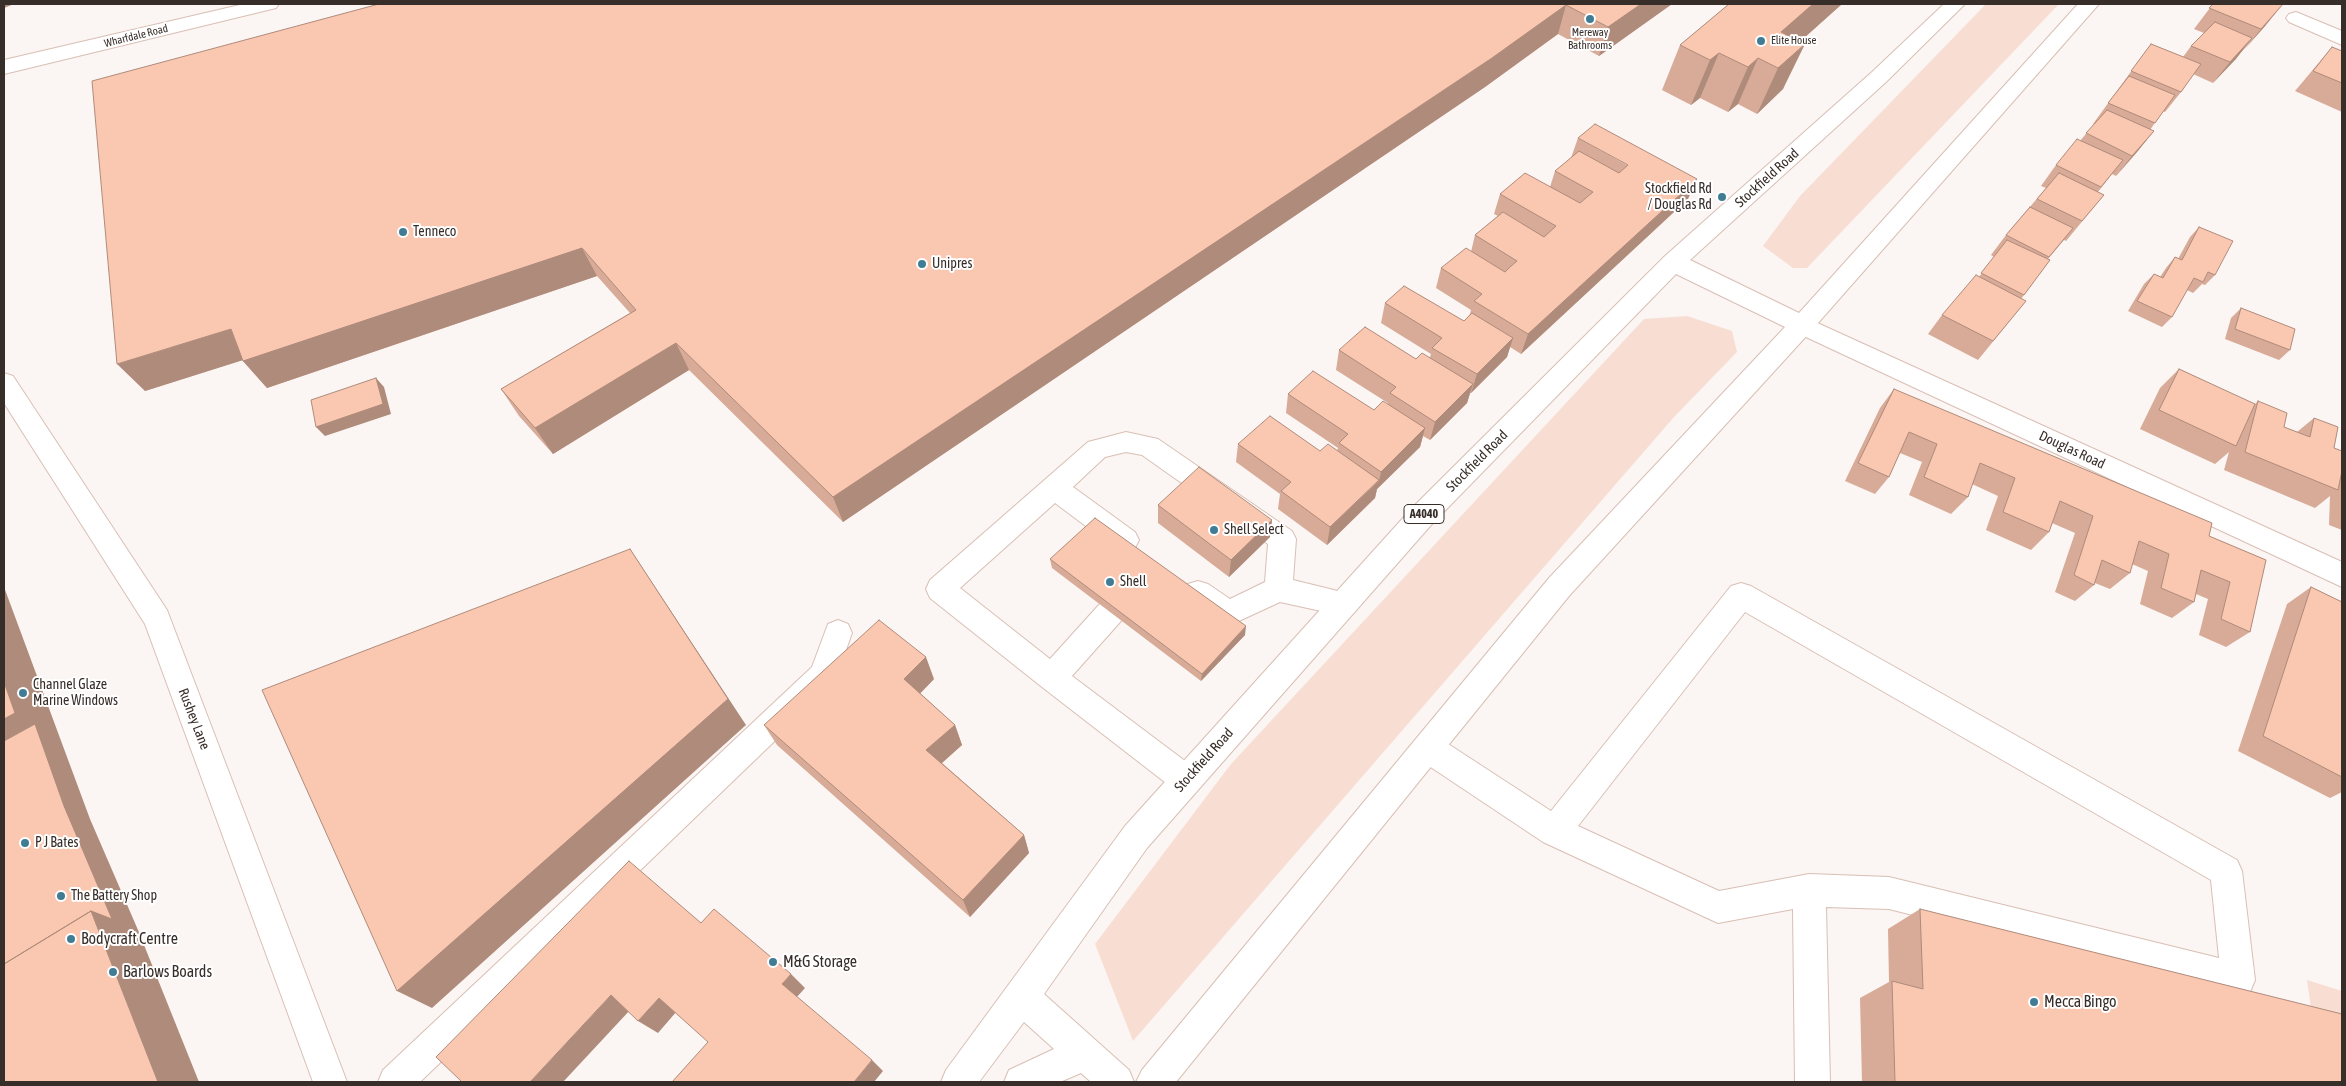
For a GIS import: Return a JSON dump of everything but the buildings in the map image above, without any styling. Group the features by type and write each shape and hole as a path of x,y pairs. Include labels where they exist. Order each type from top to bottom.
{"main road":[{"name":"Wharfdale Road","path":"4,67 269,4"},
{"name":"Stockfield Road","path":"958,1082 1022,997 1136,837 1422,516 1672,262 1879,77 1955,4"},
{"path":"1154,1082 1559,587 1802,325 2089,4"},
{"path":"2296,18 2342,39"},
{"name":"Douglas Road","path":"1672,262 1802,325 2342,575"},
{"name":"Rushey Lane","path":"4,383 156,619 330,1082"},
{"path":"1186,780 1052,678 940,589 1097,449 1126,442 1149,446 1282,539 1278,589"},
{"path":"1052,678 1151,559 1054,488"},
{"path":"1180,579 1228,614 1278,589 1344,604"},
{"path":"1428,748 1554,832 1718,907 1809,890 1889,893 2238,980 2226,871 1741,595 1554,832"},
{"path":"395,1082 824,675 838,633"},
{"path":"1809,890 1812,1082"},
{"path":"1022,997 1117,1082"},
{"path":"1020,1082 1085,1053"}],"shaded area":[{"path":"1986,4 2059,4 1807,268 1793,268 1763,246 1800,196"},
{"path":"1687,316 1732,331 1737,352 1674,417 1133,1041 1095,944 1231,764 1644,319"},
{"path":"2307,980 2342,991 2342,1044 2315,1036"}],"place":[{"name":"Mereway Bathrooms","path":"1590,19"},
{"name":"Elite House","path":"1761,41"},
{"name":"Stockfield Rd / Douglas Rd","path":"1722,197"},
{"name":"Tenneco","path":"403,232"},
{"name":"Unipres","path":"922,264"},
{"name":"Shell Select","path":"1214,530"},
{"name":"Shell","path":"1110,582"},
{"name":"Channel Glaze Marine Windows","path":"23,693"},
{"name":"P J Bates","path":"25,843"},
{"name":"The Battery Shop","path":"61,896"},
{"name":"Bodycraft Centre","path":"71,939"},
{"name":"M&G Storage","path":"773,962"},
{"name":"Barlows Boards","path":"113,972"},
{"name":"Mecca Bingo","path":"2034,1002"}]}
